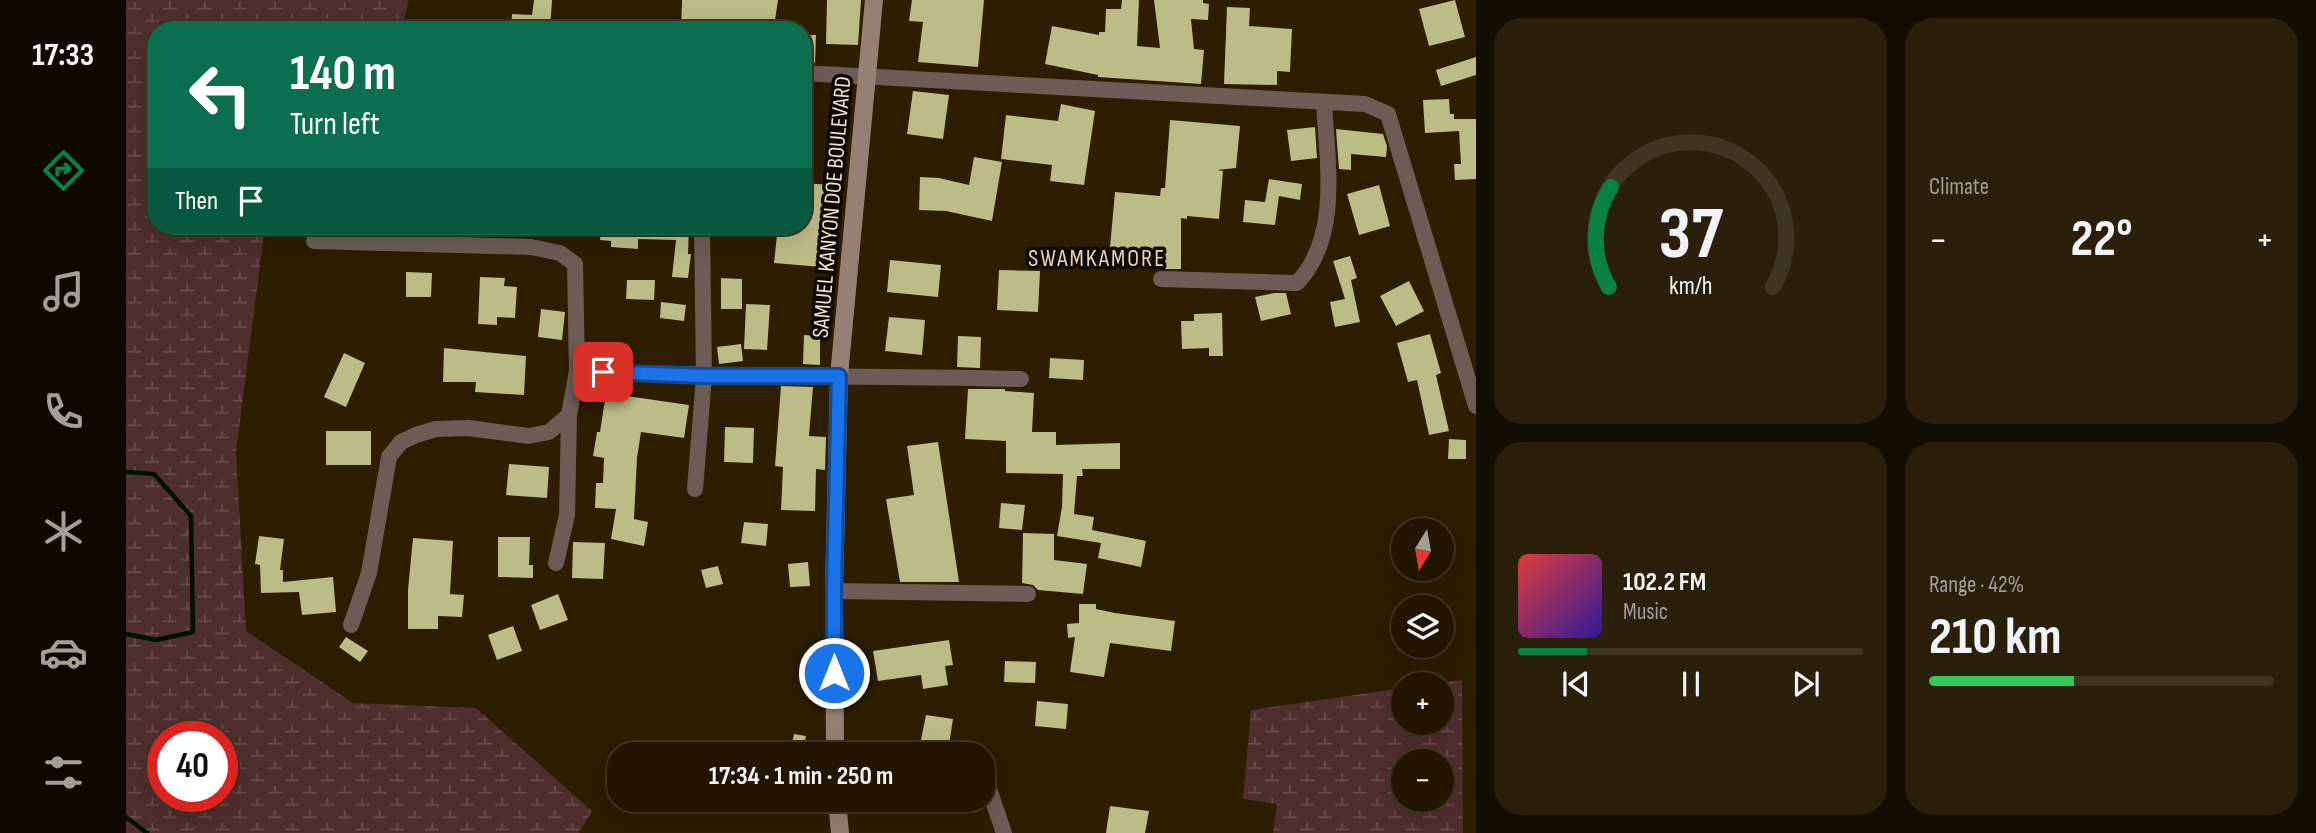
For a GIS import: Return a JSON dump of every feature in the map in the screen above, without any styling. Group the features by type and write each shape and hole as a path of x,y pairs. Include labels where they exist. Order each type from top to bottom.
{"street":[{"name":"SAMUEL KANYON DOE BOULEVARD","path":"835,742 834,591 839,376 874,0"},
{"path":"812,74 1324,104 1365,104 1388,114 1476,407"},
{"path":"1161,279 1297,283 1310,270 1323,239 1328,184 1324,104"},
{"path":"695,489 704,376 702,235"},
{"path":"314,241 531,247 560,253 575,264 577,371 569,415 567,515 556,563"},
{"path":"577,371 704,376 1021,379"},
{"path":"351,625 369,573 389,457 401,442 416,435 446,429 498,430 529,436 549,432 569,415"},
{"path":"834,591 1028,594"},
{"path":"995,807 1004,833"},
{"path":"838,812 841,833"}],"green space":[{"path":"126,0 409,0 403,21 147,21 147,235 264,235 236,452 246,631 353,703 476,708 592,811 579,833 126,833"},
{"path":"1462,680 1463,833 1273,833 1277,804 1243,799 1251,710 1391,690 1391,735 1454,735 1454,681"}],"building":[{"path":"534,0 552,0 551,21 512,21 512,14 532,15"},
{"path":"682,0 778,0 775,21 681,21"},
{"path":"827,0 861,0 858,45 826,44"},
{"path":"912,0 984,0 978,67 918,62 923,22 909,21"},
{"path":"1122,0 1139,0 1137,46 1160,48 1154,0 1203,0 1203,3 1209,4 1208,20 1191,19 1194,49 1204,50 1201,84 1098,77 1045,64 1052,26 1099,35 1099,32 1105,32 1106,9 1121,9"},
{"path":"1455,0 1465,37 1429,46 1419,9"},
{"path":"1227,7 1250,8 1249,26 1292,29 1290,72 1277,71 1277,85 1224,84"},
{"path":"812,35 816,35 815,63 812,63"},
{"path":"1476,57 1476,75 1441,86 1436,70"},
{"path":"913,91 949,95 943,139 907,134"},
{"path":"1449,99 1450,114 1454,114 1454,119 1476,119 1476,179 1455,180 1454,164 1461,164 1459,131 1425,133 1423,100"},
{"path":"1061,104 1095,111 1084,185 1050,181 1052,165 1001,159 1006,115 1058,121"},
{"path":"1170,120 1240,126 1236,168 1217,170 1223,171 1219,219 1187,216 1187,219 1181,218 1181,269 1158,269 1157,251 1110,247 1115,192 1160,196 1161,188 1165,188"},
{"path":"1315,127 1317,158 1291,161 1287,130"},
{"path":"1336,129 1383,134 1387,146 1386,157 1351,154 1351,170 1339,169"},
{"path":"974,157 1002,162 992,221 946,211 919,210 920,177 969,185"},
{"path":"1269,179 1302,184 1300,200 1279,196 1275,225 1243,222 1245,200 1265,202"},
{"path":"812,184 830,185 822,267 774,263 777,235 812,235"},
{"path":"1379,185 1390,226 1359,235 1347,194"},
{"path":"600,235 689,235 688,254 691,254 688,278 672,277 676,240 638,239 638,249 611,247 611,241 600,240"},
{"path":"1350,256 1357,278 1351,280 1360,322 1335,327 1330,302 1345,299 1333,261"},
{"path":"890,260 941,265 938,297 887,292"},
{"path":"999,270 1040,271 1038,312 997,310"},
{"path":"406,272 432,273 431,297 406,297"},
{"path":"480,277 505,278 504,286 517,287 515,318 497,317 497,325 478,324"},
{"path":"721,278 742,279 742,309 721,309"},
{"path":"627,280 655,280 654,300 626,299"},
{"path":"1409,281 1424,311 1396,326 1380,296"},
{"path":"1286,293 1291,314 1261,321 1255,297"},
{"path":"661,302 686,305 684,321 660,318"},
{"path":"746,304 770,305 767,350 744,349"},
{"path":"541,309 565,312 562,340 538,337"},
{"path":"1222,313 1223,356 1209,356 1209,348 1182,349 1181,321 1194,321 1194,314"},
{"path":"889,317 925,320 922,355 885,351"},
{"path":"1430,334 1441,373 1436,375 1449,431 1429,435 1417,380 1408,382 1397,343"},
{"path":"804,335 820,336 820,365 803,364"},
{"path":"958,336 981,337 980,368 957,367"},
{"path":"741,344 743,361 719,364 717,347"},
{"path":"444,348 526,356 524,395 475,392 476,382 443,382"},
{"path":"344,353 365,363 346,407 324,397"},
{"path":"1050,358 1084,360 1083,380 1049,378"},
{"path":"781,386 813,387 809,436 826,437 825,470 816,469 815,511 781,510 783,467 775,466"},
{"path":"968,389 1005,389 1034,393 1032,432 1056,432 1056,445 1120,443 1120,469 1082,469 1083,476 1077,476 1074,514 1094,517 1092,530 1146,541 1141,567 1098,558 1101,543 1057,536 1062,507 1063,474 1006,473 1006,441 965,439"},
{"path":"606,393 689,405 684,438 641,432 634,519 648,522 644,546 611,539 616,509 595,508 596,483 603,483 604,458 593,456"},
{"path":"725,427 754,428 753,463 724,462"},
{"path":"326,431 371,431 371,465 326,465"},
{"path":"1449,439 1466,440 1466,459 1448,459"},
{"path":"938,442 959,582 900,582 886,499 914,495 907,446"},
{"path":"509,464 549,467 547,498 506,495"},
{"path":"1001,503 1025,505 1022,530 999,528"},
{"path":"744,522 768,524 766,546 741,543"},
{"path":"1023,533 1054,534 1054,560 1087,564 1083,594 1038,590 1033,585 1022,583"},
{"path":"259,536 284,539 280,570 283,570 283,582 333,577 336,612 302,615 299,592 261,593 260,565 255,564"},
{"path":"498,537 530,537 529,565 533,565 533,578 498,577"},
{"path":"413,538 453,541 450,594 464,595 462,617 438,616 438,629 408,629 408,590"},
{"path":"573,542 605,543 603,579 572,578"},
{"path":"808,562 810,586 790,587 788,564"},
{"path":"718,566 723,584 706,588 701,570"},
{"path":"558,594 568,620 540,630 531,605"},
{"path":"1079,604 1096,604 1096,609 1175,621 1171,651 1110,643 1104,677 1070,672 1075,637 1068,638 1067,624 1079,623"},
{"path":"513,626 522,651 497,660 488,635"},
{"path":"346,637 368,651 360,662 339,647"},
{"path":"949,640 953,665 945,666 948,685 923,689 921,675 878,681 873,651"},
{"path":"1005,661 1036,662 1035,683 1004,682"},
{"path":"1037,701 1068,704 1066,729 1035,726"},
{"path":"926,715 953,719 949,742 921,740"},
{"path":"794,734 806,736 805,742 792,742"},
{"path":"1110,806 1149,811 1145,833 1106,833"}],"waterway":[{"path":"126,472 154,474 191,516 193,632 156,640 126,634"},
{"path":"126,817 147,833"}],"district":[{"name":"SWAMKAMORE","path":"1097,258"}],"route":[{"path":"603,372 704,376 839,376 834,673"}]}
